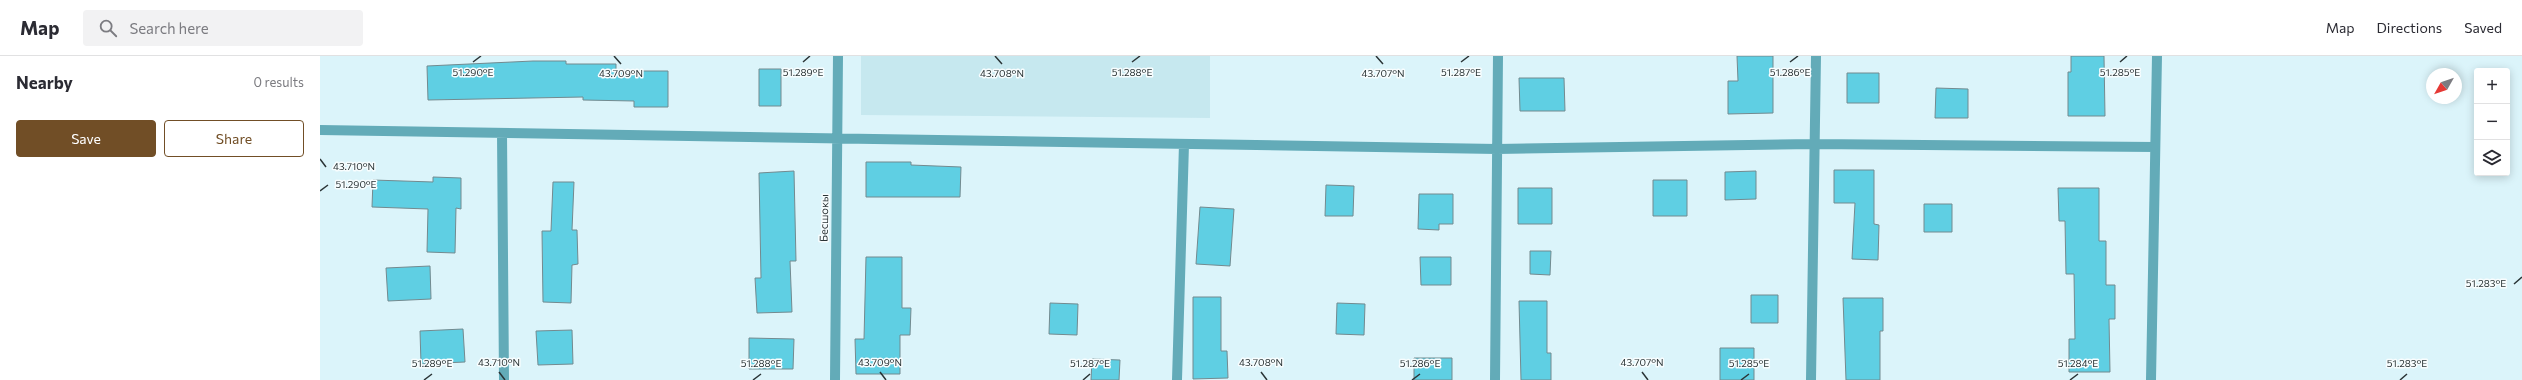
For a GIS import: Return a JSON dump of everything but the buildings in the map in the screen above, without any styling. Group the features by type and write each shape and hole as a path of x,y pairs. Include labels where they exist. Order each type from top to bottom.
{"street":[{"name":"Бесшокы","path":"835,380 838,56"},
{"path":"1495,380 1498,56"},
{"path":"1811,380 1816,56"},
{"path":"2151,380 2157,56"},
{"path":"320,130 1497,149 1814,144 2155,147"},
{"path":"502,133 504,380"},
{"path":"1177,380 1184,144"}],"shaded area":[{"path":"861,56 1210,56 1210,118 861,115"}]}
